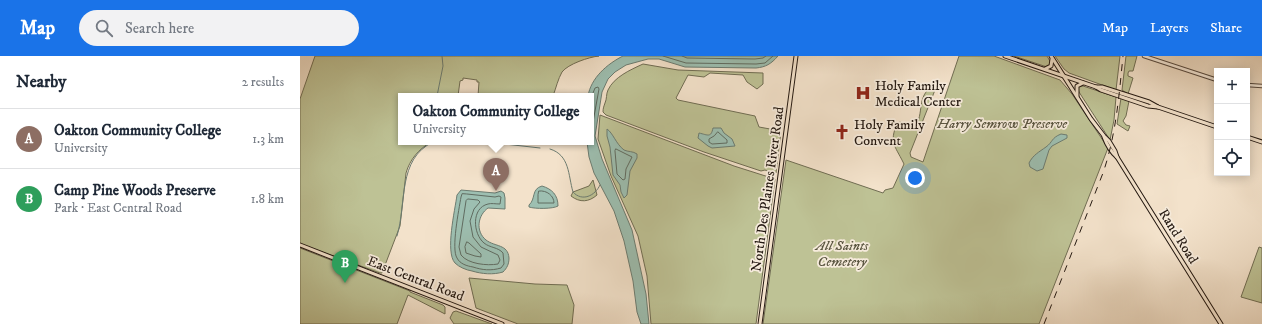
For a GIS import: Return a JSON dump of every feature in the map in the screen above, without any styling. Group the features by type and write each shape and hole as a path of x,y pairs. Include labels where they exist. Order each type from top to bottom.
{"main road":[{"name":"North Des Plaines River Road","path":"760,324 796,56"},
{"path":"1005,56 1141,104 1158,107 1214,126"},
{"path":"1045,69 1051,66 1051,57"},
{"name":"Rand Road","path":"1051,57 1104,136 1109,141 1118,158 1222,324"},
{"path":"1077,96 1077,86 1085,83"},
{"path":"1250,138 1262,142"},
{"name":"East Central Road","path":"300,245 502,324"}],"street":[{"path":"1144,56 1214,79"},
{"path":"1250,85 1262,86"}],"green space":[{"path":"315,56 599,56 579,61 565,69 562,72 554,93 478,93 479,82 477,82 477,80 463,78 463,80 460,81 458,93 398,93 398,145 427,145 410,163 406,173 400,226 382,273 300,244 300,99"},
{"name":"All Saints Cemetery","path":"959,56 994,56 1060,80 1072,94 1108,148 1039,324 763,324 786,160 883,193 885,190 893,188 904,164 895,148 893,140 893,135 897,124 900,122 913,129 919,119 923,97 930,88 935,90 910,153 911,157 923,162"},
{"path":"1014,56 1047,56 1051,63 1050,66 1047,67"},
{"name":"Harry Semrow Preserve","path":"1055,56 1120,56 1116,90 1069,73 1064,69"},
{"path":"1126,56 1137,56 1133,71 1129,71 1128,73 1128,76 1133,78 1128,94 1122,90"},
{"path":"643,64 678,70 763,73 763,84 757,89 747,82 743,75 710,73 704,77 688,75 676,98 678,100 755,116 759,127 781,131 776,173 774,174 765,170 761,171 704,152 606,115 603,112 603,109 607,92 611,85 623,74"},
{"name":"Harry Semrow Preserve","path":"1079,86 1116,97 1110,140 1079,92"},
{"path":"1121,98 1129,101 1126,116 1123,121 1126,125 1130,126 1128,131 1117,124"},
{"path":"600,115 734,166 775,179 756,324 651,324 647,276 638,236 611,176 598,139"},
{"path":"593,180 597,195 584,201 578,200 571,196 573,192 589,186"},
{"path":"1259,247 1262,248 1262,303 1241,297"},
{"path":"300,248 443,305 445,307 445,314 408,295 397,324 300,324"},
{"path":"469,278 535,284 567,285 574,305 572,324 518,324 476,308"},
{"path":"456,311 492,324 454,324 450,318 453,312"}],"water":[{"path":"623,56 778,56 768,65 756,68 685,67 659,59 648,59 626,65 615,72 608,79 602,92 595,136 602,159 632,230 646,294 649,324 641,324 637,312 633,281 624,241 614,211 594,173 589,157 587,145 594,145 594,93 589,93 592,83 611,63"},
{"path":"713,128 721,128 724,133 732,139 735,146 712,148 698,138 699,133 710,135"},
{"path":"607,129 624,150 637,154 637,158 630,171 627,195 624,198 620,185 613,175"},
{"path":"1061,134 1067,135 1067,138 1052,146 1049,150 1043,169 1037,171 1030,167 1029,163 1034,156 1048,145 1055,137"},
{"path":"542,186 554,193 558,206 552,208 529,207 536,189"},
{"path":"461,190 495,193 501,191 504,193 505,209 488,208 482,215 479,223 480,232 486,240 504,248 508,253 508,264 503,272 488,274 467,270 455,263 452,258 452,230 457,195"}],"waterway":[{"path":"438,93 443,66 442,56"},
{"path":"397,236 408,171 414,159 429,145"},
{"path":"514,145 540,148"},
{"path":"550,149 557,152 565,161 573,192 577,195 580,197 592,195 600,185"}],"railway":[{"path":"1044,324 1103,173 1111,144 1116,115 1123,56"}],"place":[{"name":"Holy Family Medical Center","path":"863,93"},
{"name":"Holy Family Convent","path":"842,132"},
{"name":"Oakton Community College","path":"496,191"},
{"name":"Camp Pine Woods Preserve","path":"345,283"}]}
